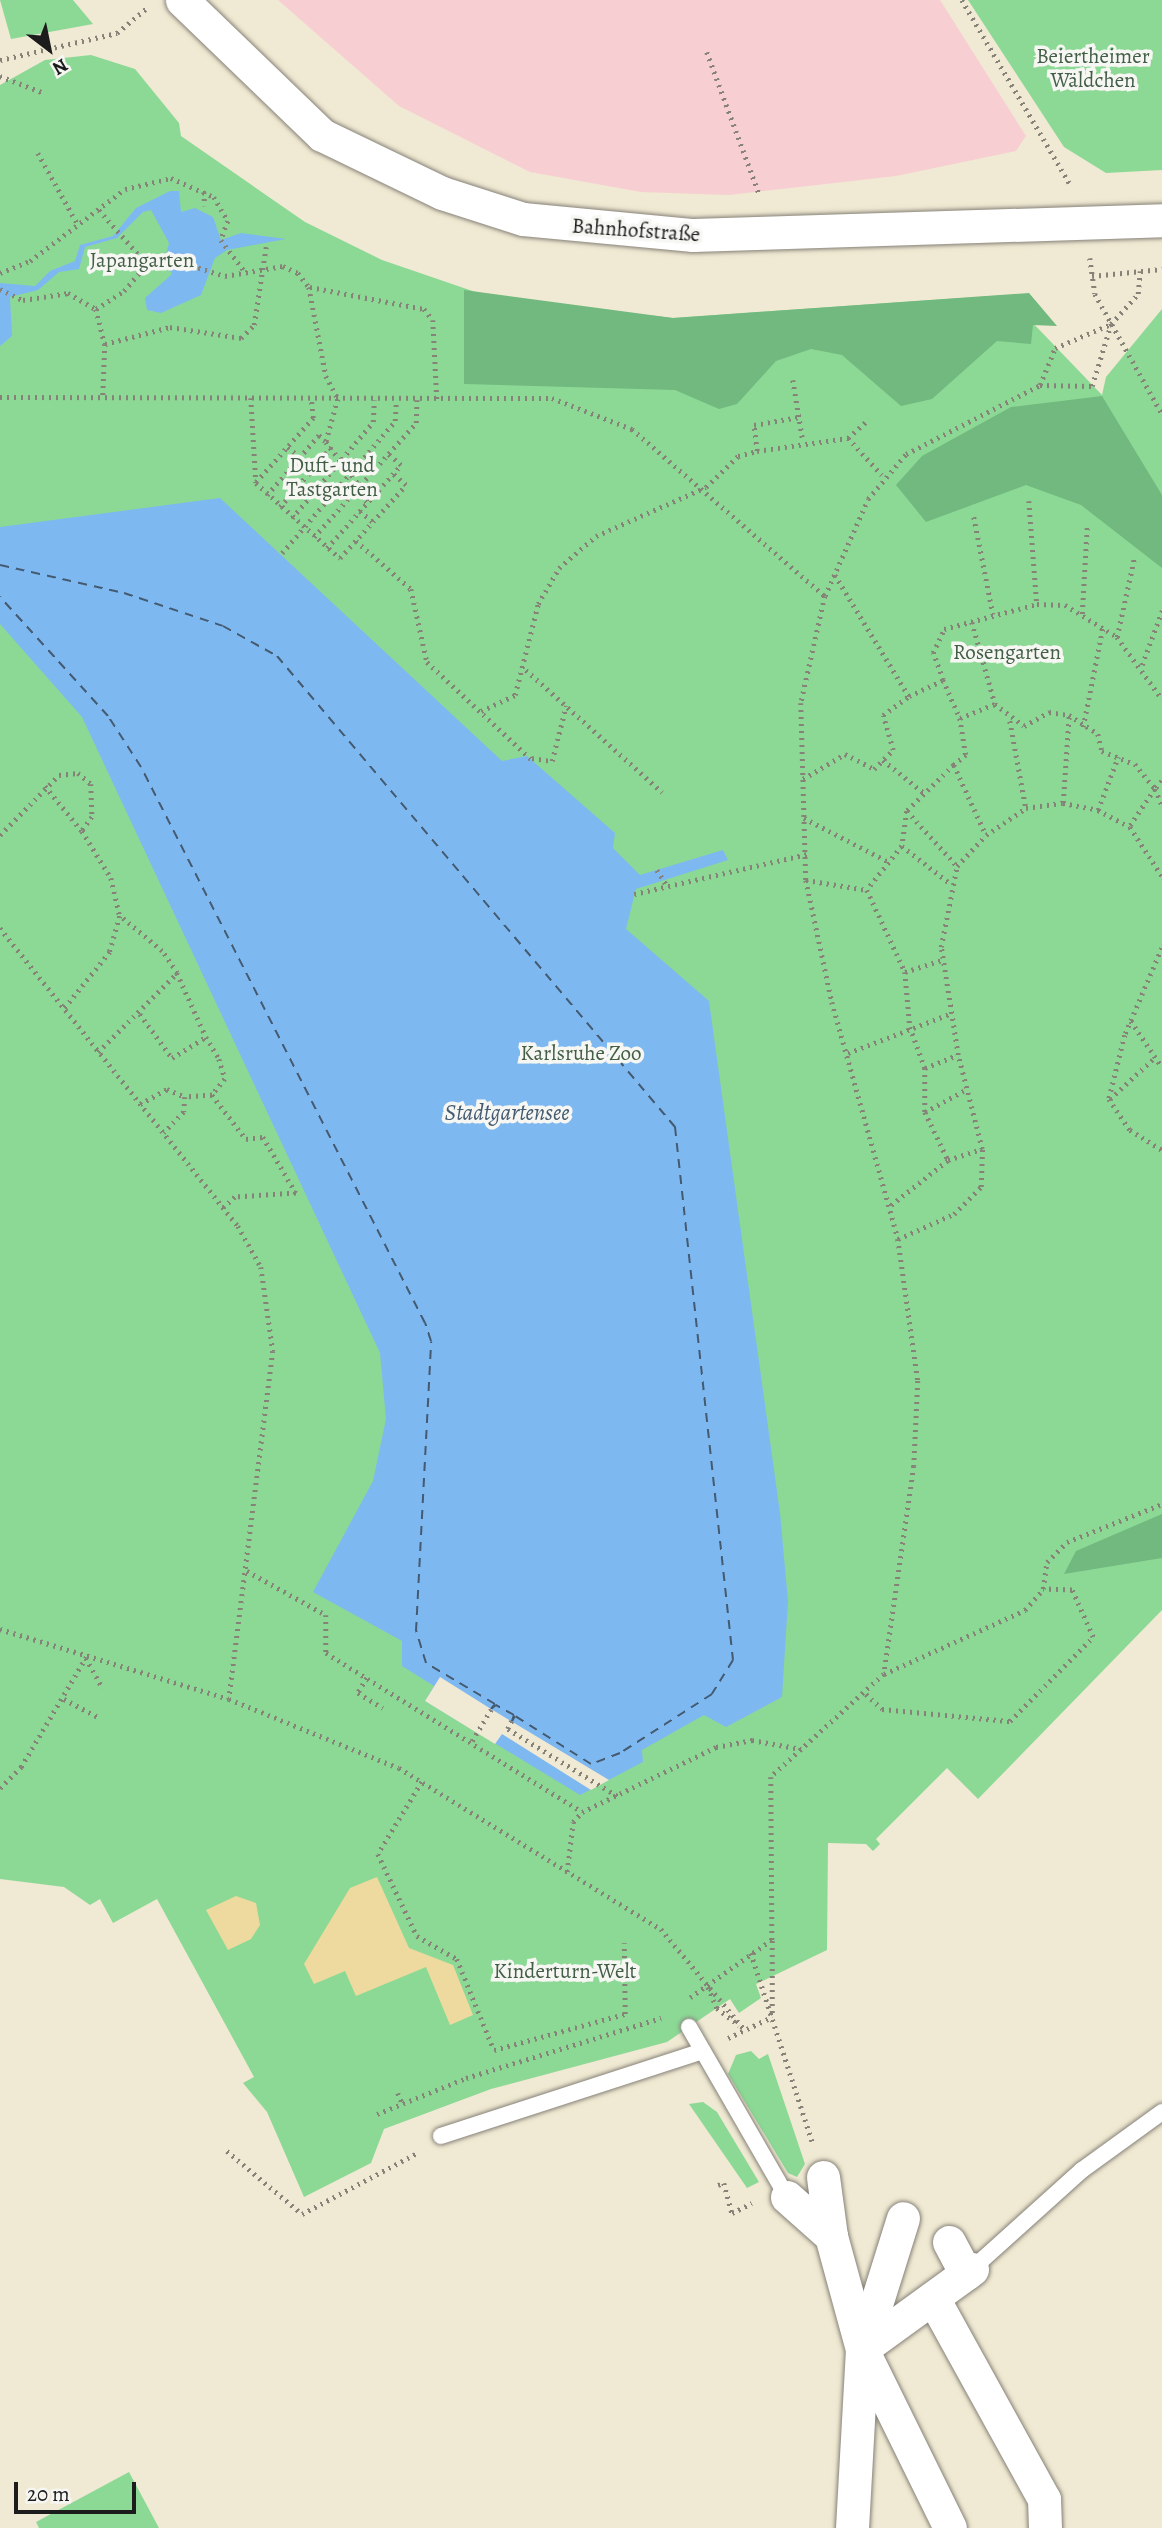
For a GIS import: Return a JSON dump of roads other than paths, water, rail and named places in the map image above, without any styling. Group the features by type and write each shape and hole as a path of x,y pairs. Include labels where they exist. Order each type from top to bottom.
{"street":[{"name":"Bahnhofstraße","path":"182,0 322,135 442,193 566,226 774,233 1086,225 1162,220"},
{"path":"823,2177 831,2236 862,2349 950,2528"},
{"path":"787,2197 831,2236"},
{"path":"852,2528 862,2349 903,2218"},
{"path":"862,2349 969,2272 949,2242"},
{"path":"933,2298 1044,2500 1045,2528"}],"lane":[{"path":"689,2027 787,2197"},
{"path":"441,2136 703,2051"},
{"path":"969,2272 1082,2170 1161,2114"}],"water":[{"path":"170,191 179,191 181,212 195,208 213,217 221,240 241,233 286,239 227,250 215,258 201,295 161,313 147,310 145,298 172,274 164,262 169,243 151,210 143,212 117,238 85,247 79,269 59,272 38,290 10,297 12,336 0,346 0,283 35,286 50,271 75,261 80,245 113,236 136,208"},
{"name":"Stadtgartensee","path":"220,498 502,761 527,756 615,833 613,848 640,875 723,850 728,860 636,889 626,929 709,1001 780,1513 788,1601 782,1697 726,1727 704,1715 642,1750 643,1762 580,1795 425,1701 434,1686 402,1666 402,1641 313,1592 373,1481 386,1419 380,1353 82,717 0,624 0,527"}],"park label":[{"name":"Beiertheimer Wäldchen","path":"1093,68"},
{"name":"Japangarten","path":"142,260"},
{"name":"Duft- und Tastgarten","path":"332,477"},
{"name":"Rosengarten","path":"1007,652"},
{"name":"Karlsruhe Zoo","path":"581,1053"},
{"name":"Kinderturn-Welt","path":"565,1971"}]}
